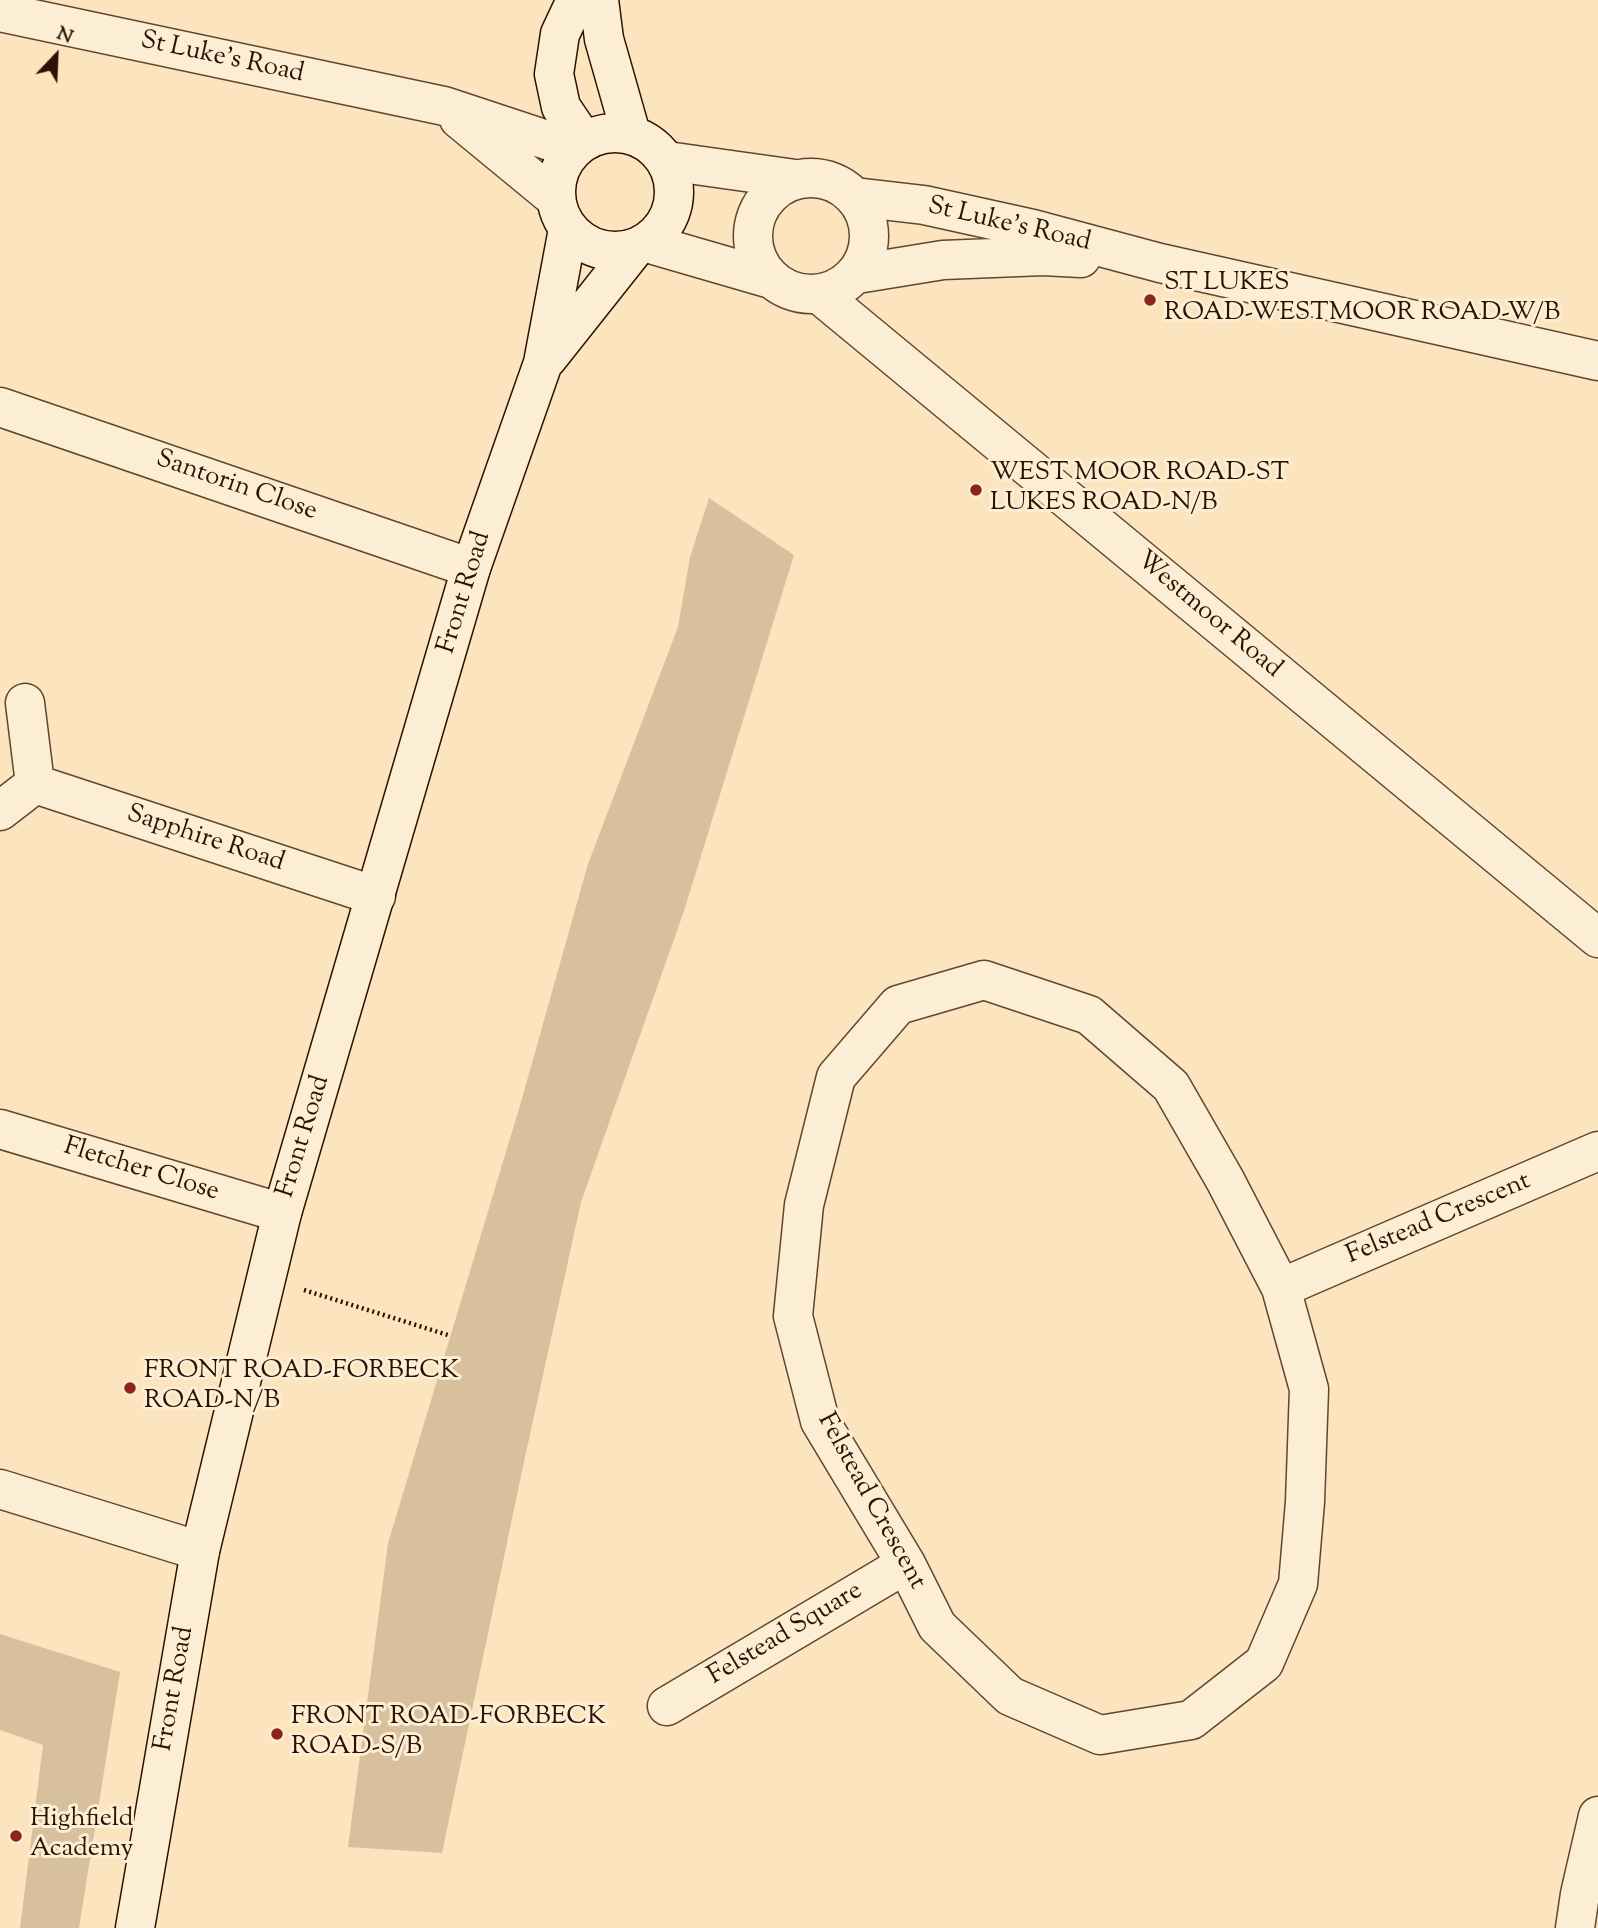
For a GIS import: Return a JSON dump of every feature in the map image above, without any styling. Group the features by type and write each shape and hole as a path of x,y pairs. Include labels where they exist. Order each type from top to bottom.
{"street":[{"path":"576,0 560,34 554,74 561,107 579,145"},
{"path":"599,0 604,39 631,134"},
{"name":"St Luke's Road","path":"0,12 444,106 579,145"},
{"name":"St Luke's Road","path":"444,106 561,214"},
{"path":"610,132 631,134 651,143 667,161 675,190 667,223 641,246 543,363 561,214 557,177 561,166 579,145 610,132"},
{"path":"667,161 795,179 816,177 839,184 855,197 867,218 869,249 857,274 841,287 819,294 798,294 771,279 762,268 754,249 755,218 764,201 775,190 795,179"},
{"name":"St Luke's Road","path":"855,197 938,208 1033,229 1160,263 1598,361"},
{"path":"561,214 585,244 603,251 625,251 641,246 771,279"},
{"name":"St Luke's Road","path":"857,274 943,260 1043,256 1160,263"},
{"name":"Westmoor Road","path":"819,294 1598,938"},
{"name":"Front Road","path":"135,1928 200,1551 282,1213 471,568 543,363"},
{"name":"Santorin Close","path":"0,407 471,568"},
{"path":"0,811 35,785 25,703"},
{"name":"Sapphire Road","path":"35,785 376,896"},
{"name":"Felstead Crescent","path":"984,980 1090,1016 1171,1086 1281,1288 1309,1389 1306,1502 1298,1584 1264,1663 1191,1720 1100,1735 1010,1696 937,1626 906,1564 820,1421 793,1316 804,1205 836,1077 898,1005 984,980"},
{"name":"Fletcher Close","path":"0,1129 282,1213"},
{"name":"Felstead Crescent","path":"1281,1288 1598,1151"},
{"path":"0,1489 200,1551"},
{"name":"Felstead Square","path":"667,1706 906,1564"},
{"path":"1575,1928 1598,1816"}],"path":[{"path":"266,1279 451,1336"}],"shaded area":[{"path":"709,498 794,555 684,911 581,1202 442,1853 348,1847 388,1543 521,1102 588,864 678,627 690,557"},
{"path":"0,1634 120,1672 79,1928 20,1928 43,1745 0,1730"}],"place":[{"name":"ST LUKES ROAD-WESTMOOR ROAD-W/B","path":"1150,300"},
{"name":"WEST MOOR ROAD-ST LUKES ROAD-N/B","path":"976,490"},
{"name":"FRONT ROAD-FORBECK ROAD-N/B","path":"130,1388"},
{"name":"FRONT ROAD-FORBECK ROAD-S/B","path":"277,1734"},
{"name":"Highfield Academy","path":"16,1836"}]}
